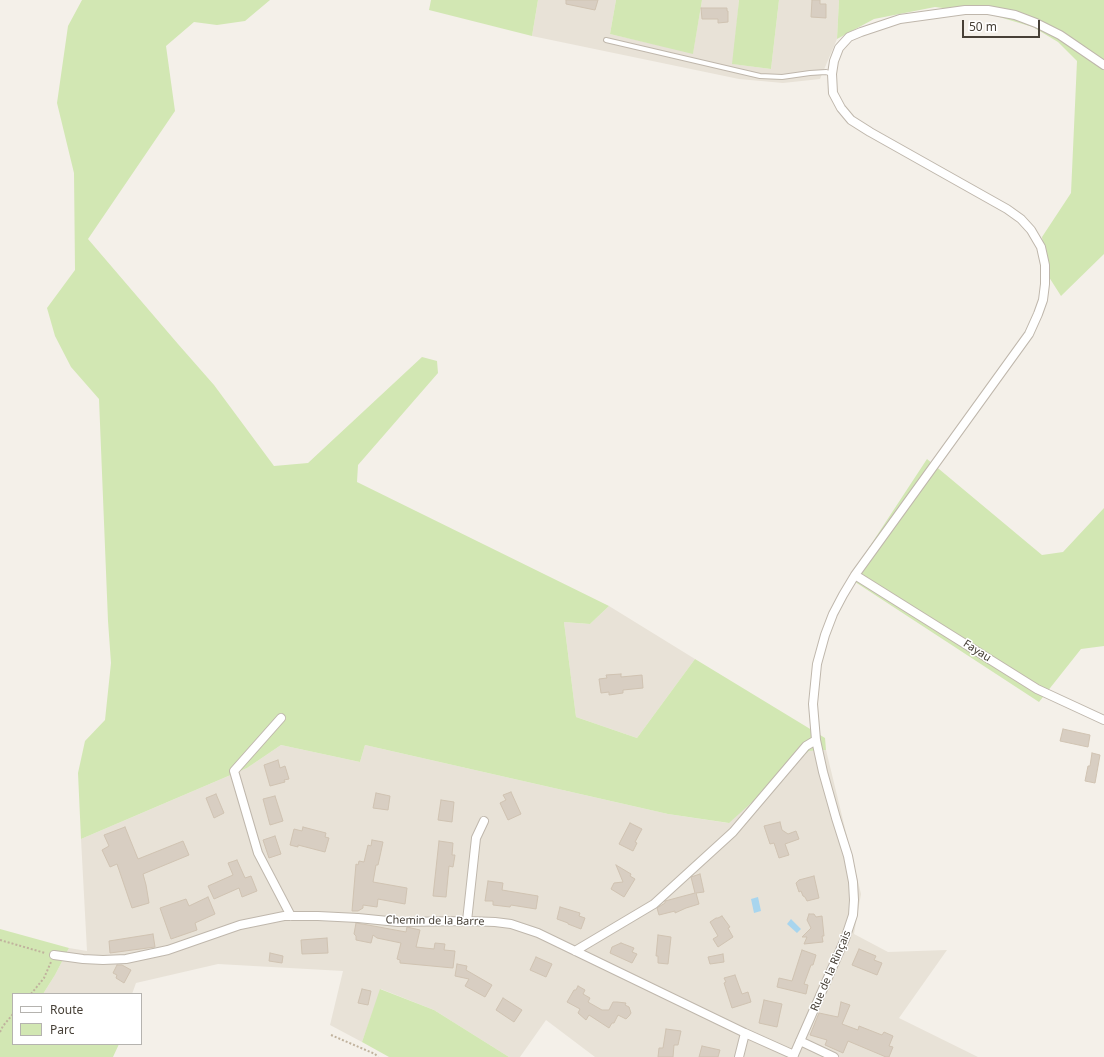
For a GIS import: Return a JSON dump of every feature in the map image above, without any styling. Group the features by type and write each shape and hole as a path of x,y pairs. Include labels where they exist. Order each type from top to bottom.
{"street":[{"name":"Rue de la Rinçais","path":"794,1056 839,954 850,927 853,915 853,882 848,856 823,772 816,740 813,704 817,664 825,635 842,595 855,575 1029,334 1043,300 1046,284 1045,264 1041,247 1031,230 1021,220 1007,209 851,120 841,108 833,93 832,74 834,61 839,48 850,37 900,19 965,10 988,10 1015,15 1036,23 1060,35 1104,65"},
{"name":"Fayau","path":"855,575 1038,689 1104,720"},
{"path":"281,718 234,771 258,854 291,916"},
{"path":"575,951 654,904 733,832 806,746 816,740"},
{"path":"467,921 476,838 484,821"},
{"name":"Chemin de la Barre","path":"54,955 83,959 126,959 168,950 240,925 271,918 291,916 358,918 398,922 467,921 511,924 538,933 794,1056"},
{"path":"739,1057 744,1033"},
{"path":"800,1041 834,1057"}],"lane":[{"path":"606,40 760,76 782,77 826,72 832,74"}],"path":[{"path":"0,940 54,955 44,978 32,993"},
{"path":"0,1032 12,1015"},
{"path":"331,1036 375,1054 378,1057"}],"shaded area":[{"path":"538,0 616,0 610,34 693,53 702,0 739,0 733,64 771,69 779,0 839,0 837,39 820,79 783,83 739,79 532,36"},
{"path":"609,606 695,659 637,738 576,717 564,622 590,624"},
{"path":"281,745 360,762 365,745 668,814 728,823 809,751 826,750 861,894 854,934 888,952 947,950 899,1018 978,1057 595,1057 546,1020 520,1057 509,1057 434,1010 381,989 362,1042 330,1025 343,971 218,964 136,983 132,993 44,993 69,948 87,951 81,839 247,768"}],"green space":[{"path":"82,0 270,0 245,21 217,25 194,22 166,46 175,111 88,239 214,385 274,466 308,463 422,357 437,361 438,373 358,465 357,482 609,606 590,624 564,622 576,717 637,738 695,659 825,738 826,750 809,751 729,823 668,814 365,745 360,762 281,745 247,768 81,839 78,773 85,741 105,720 111,663 99,399 71,367 55,336 47,308 75,270 74,173 57,103 68,26"},
{"path":"431,0 538,0 532,36 429,10"},
{"path":"616,0 702,0 693,54 610,34"},
{"path":"739,0 779,0 771,69 732,64"},
{"path":"839,0 1104,0 1104,254 1061,296 1047,274 1042,237 1071,193 1077,61 1058,42 1033,27 989,14 935,7 874,19 837,39"},
{"path":"927,459 1042,555 1063,552 1104,508 1104,646 1081,649 1039,702 849,578"},
{"path":"0,929 69,948 44,993 12,993 12,1045 119,1045 113,1057 0,1057"},
{"path":"380,989 434,1010 509,1057 389,1057 362,1042"}],"water":[{"path":"758,897 761,911 754,913 751,899"},
{"path":"791,919 801,929 797,933 787,924"}],"building":[{"path":"566,0 598,0 595,10 566,4"},
{"path":"812,0 820,0 820,4 826,4 826,18 811,17"},
{"path":"701,8 727,8 728,22 718,23 718,19 702,19"},
{"path":"621,674 621,677 642,675 643,688 623,690 623,693 609,695 609,692 601,693 599,679 607,678 606,675"},
{"path":"1063,729 1090,735 1088,747 1060,741"},
{"path":"1092,753 1100,755 1095,783 1085,781 1088,766 1090,766"},
{"path":"278,760 280,768 285,766 289,779 284,780 285,782 270,786 264,765"},
{"path":"511,792 521,814 508,820 500,803 506,800 503,795"},
{"path":"376,793 390,796 388,810 373,808"},
{"path":"216,794 224,813 214,818 206,798"},
{"path":"275,796 283,821 270,825 263,799"},
{"path":"441,800 454,802 452,822 438,820"},
{"path":"780,822 782,830 788,834 796,831 799,839 785,844 789,855 779,858 774,843 770,844 764,826"},
{"path":"630,823 642,829 635,842 637,843 633,851 619,844"},
{"path":"125,827 138,859 183,841 189,855 143,874 149,903 132,908 117,864 110,867 102,850 109,846 104,835"},
{"path":"303,827 326,833 325,837 329,838 325,852 298,845 298,847 290,845 294,829 302,831"},
{"path":"275,836 281,854 269,858 263,840"},
{"path":"372,840 383,842 378,865 376,865 373,882 407,888 405,904 378,899 377,907 363,905 363,908 358,911 352,911 356,864 358,865 359,861 364,862 368,845 371,846"},
{"path":"439,841 453,843 452,855 455,855 453,867 449,866 446,897 433,896"},
{"path":"237,860 245,878 251,876 257,891 242,897 239,888 214,899 208,886 233,875 228,863"},
{"path":"616,865 631,874 630,876 635,879 624,897 611,889 614,883 623,882"},
{"path":"700,874 704,892 696,893 699,904 675,913 675,911 659,915 657,908 665,903 665,901 695,893 691,877"},
{"path":"814,876 819,898 807,901 801,891 799,892 796,883 799,880"},
{"path":"488,881 503,883 502,890 538,896 536,909 511,905 510,907 493,905 493,901 485,901"},
{"path":"208,897 215,914 195,923 197,930 171,939 160,908 186,899 189,906"},
{"path":"560,907 580,913 579,916 585,918 581,929 557,919"},
{"path":"809,914 814,914 816,917 822,916 824,936 822,936 823,942 804,944 807,937 802,937 811,928 807,920"},
{"path":"722,916 730,927 728,928 733,937 718,947 713,939 718,936 710,922"},
{"path":"356,923 406,932 407,927 420,930 416,947 434,949 435,943 445,944 444,950 455,951 453,968 400,963 400,960 397,959 401,943 377,938 373,935 371,943 356,940 356,936 354,934"},
{"path":"153,934 155,947 110,953 109,941"},
{"path":"658,935 671,937 668,964 658,963 658,956 656,956"},
{"path":"327,938 328,953 302,954 301,940"},
{"path":"621,943 634,948 632,952 637,954 632,963 610,953 612,947"},
{"path":"859,949 876,956 874,960 882,963 877,975 852,965"},
{"path":"802,950 816,955 804,984 808,985 806,994 777,987 779,978 792,981"},
{"path":"270,953 283,956 282,963 269,961"},
{"path":"723,954 724,962 710,964 708,957"},
{"path":"536,957 552,964 546,977 530,970"},
{"path":"457,964 467,966 466,970 492,985 485,997 465,986 469,979 455,976"},
{"path":"117,965 122,965 131,970 124,983 116,978 117,975 113,973"},
{"path":"735,975 742,994 748,992 751,1002 732,1008 724,983 726,982 724,978"},
{"path":"578,986 585,990 583,994 590,998 588,1002 602,1010 609,1010 613,1002 617,1002 626,1003 625,1005 629,1007 631,1013 626,1019 618,1015 614,1023 612,1023 609,1028 589,1015 586,1020 578,1013 580,1009 567,1002"},
{"path":"362,989 371,991 368,1005 358,1003"},
{"path":"503,998 522,1010 514,1022 496,1010"},
{"path":"764,1000 782,1004 777,1027 759,1023"},
{"path":"841,1002 850,1005 842,1024 858,1030 859,1026 882,1035 884,1032 893,1036 889,1046 893,1047 889,1057 848,1041 843,1053 825,1045 827,1040 810,1035 819,1013 838,1017"},
{"path":"666,1029 681,1031 678,1045 674,1045 673,1057 658,1057 659,1048 663,1048"},
{"path":"702,1046 720,1050 718,1057 699,1057"}]}
